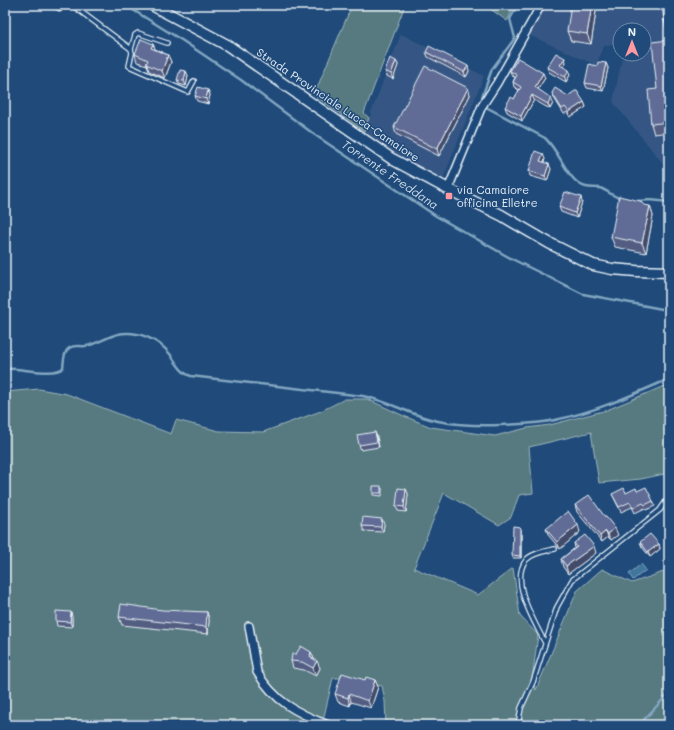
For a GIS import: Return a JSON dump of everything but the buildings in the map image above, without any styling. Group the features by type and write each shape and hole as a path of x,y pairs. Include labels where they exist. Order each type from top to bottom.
{"main road":[{"name":"Strada Provinciale Lucca-Camaiore","path":"152,5 228,45 392,159 501,215 549,243 594,265 612,269 669,272"}],"street":[{"path":"448,189 482,106 541,5"},
{"path":"249,626 258,672 261,678 281,701 306,717 328,725"}],"lane":[{"path":"72,5 131,49"},
{"path":"167,43 138,33 135,35 131,49 132,53 129,66 188,92 194,81"},
{"path":"518,725 521,708 533,682 557,607 572,580 660,510 669,497"},
{"path":"545,643 526,606 519,575 526,559 538,553 554,549"}],"shaded area":[{"path":"546,5 669,5 669,171 613,102 621,62 652,62 652,22 612,22 612,44 604,46 596,65 529,35"},
{"path":"401,34 484,76 443,179 362,137"},
{"path":"641,564 646,570 633,580 629,574"}],"green space":[{"path":"352,5 405,5 364,113 369,118 364,131 314,95"},
{"path":"485,5 515,5 507,21"},
{"path":"669,384 669,473 641,479 599,483 591,432 529,447 533,493 519,495 511,517 499,525 444,493 414,568 478,595 513,568 520,616 538,635 532,680 536,690 577,591 602,569 632,583 669,570 669,722 666,725 386,725 385,701 382,686 343,678 333,678 322,725 5,725 5,392 39,389 67,394 171,434 176,420 219,431 263,432 321,411 345,399 367,399 431,427 495,436 527,428 550,425 607,410"}],"waterway":[{"name":"Torrente Freddana","path":"125,5 183,41 241,80 315,135 436,216 512,259 583,294 662,309 669,308"},
{"path":"482,97 492,69 515,38 510,19 518,5"},
{"path":"484,106 545,138 550,143 571,176 581,185 600,188 622,199"},
{"path":"637,201 650,200 669,202"},
{"path":"5,369 44,372 58,371 63,368 66,353 69,348 73,346 88,346 118,334 132,333 147,337 159,344 170,354 187,375 363,396 382,401 428,419 469,425 535,423 570,417 613,402 669,379"},
{"path":"639,725 669,693"}],"place":[{"name":"via Camaiore officina Elletre","path":"449,196"}]}
